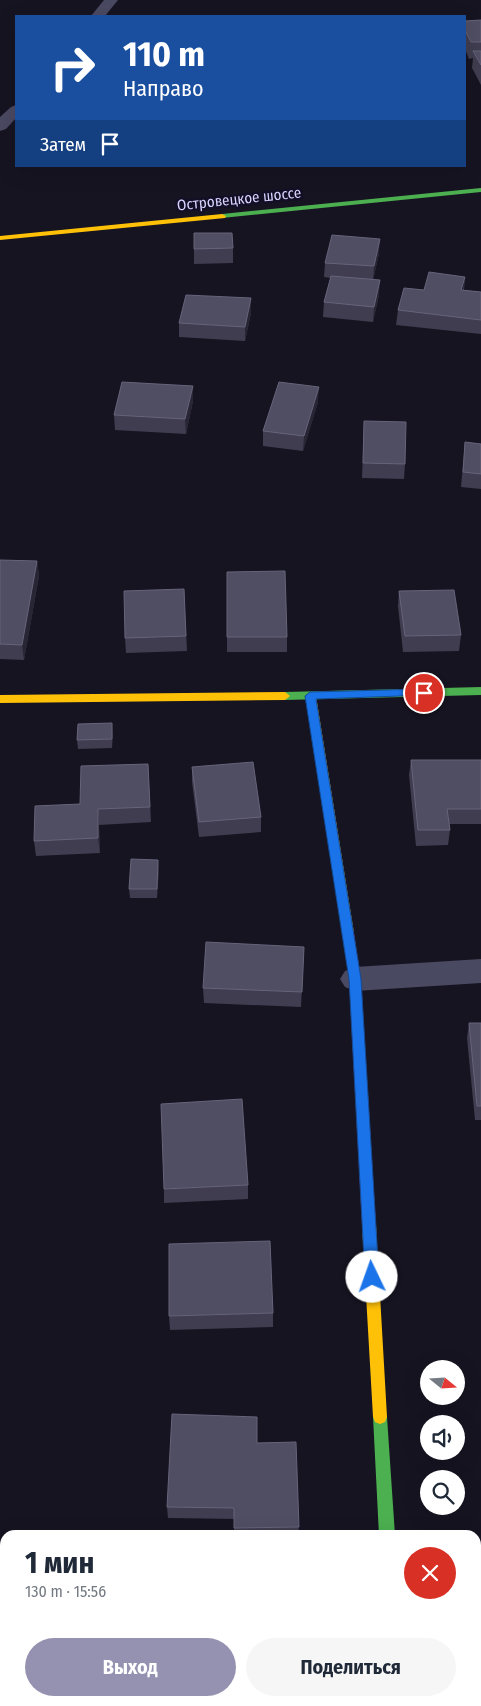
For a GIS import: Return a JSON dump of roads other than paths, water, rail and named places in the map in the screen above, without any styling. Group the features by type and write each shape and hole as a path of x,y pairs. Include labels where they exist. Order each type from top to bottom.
{"street":[{"name":"Островецкое шоссе","path":"0,238 481,190"},
{"path":"0,699 310,696 481,691"},
{"path":"310,696 355,979 387,1530"},
{"path":"355,979 481,970"}],"lane":[{"path":"99,15 110,0"},
{"path":"0,126 15,111"}]}
